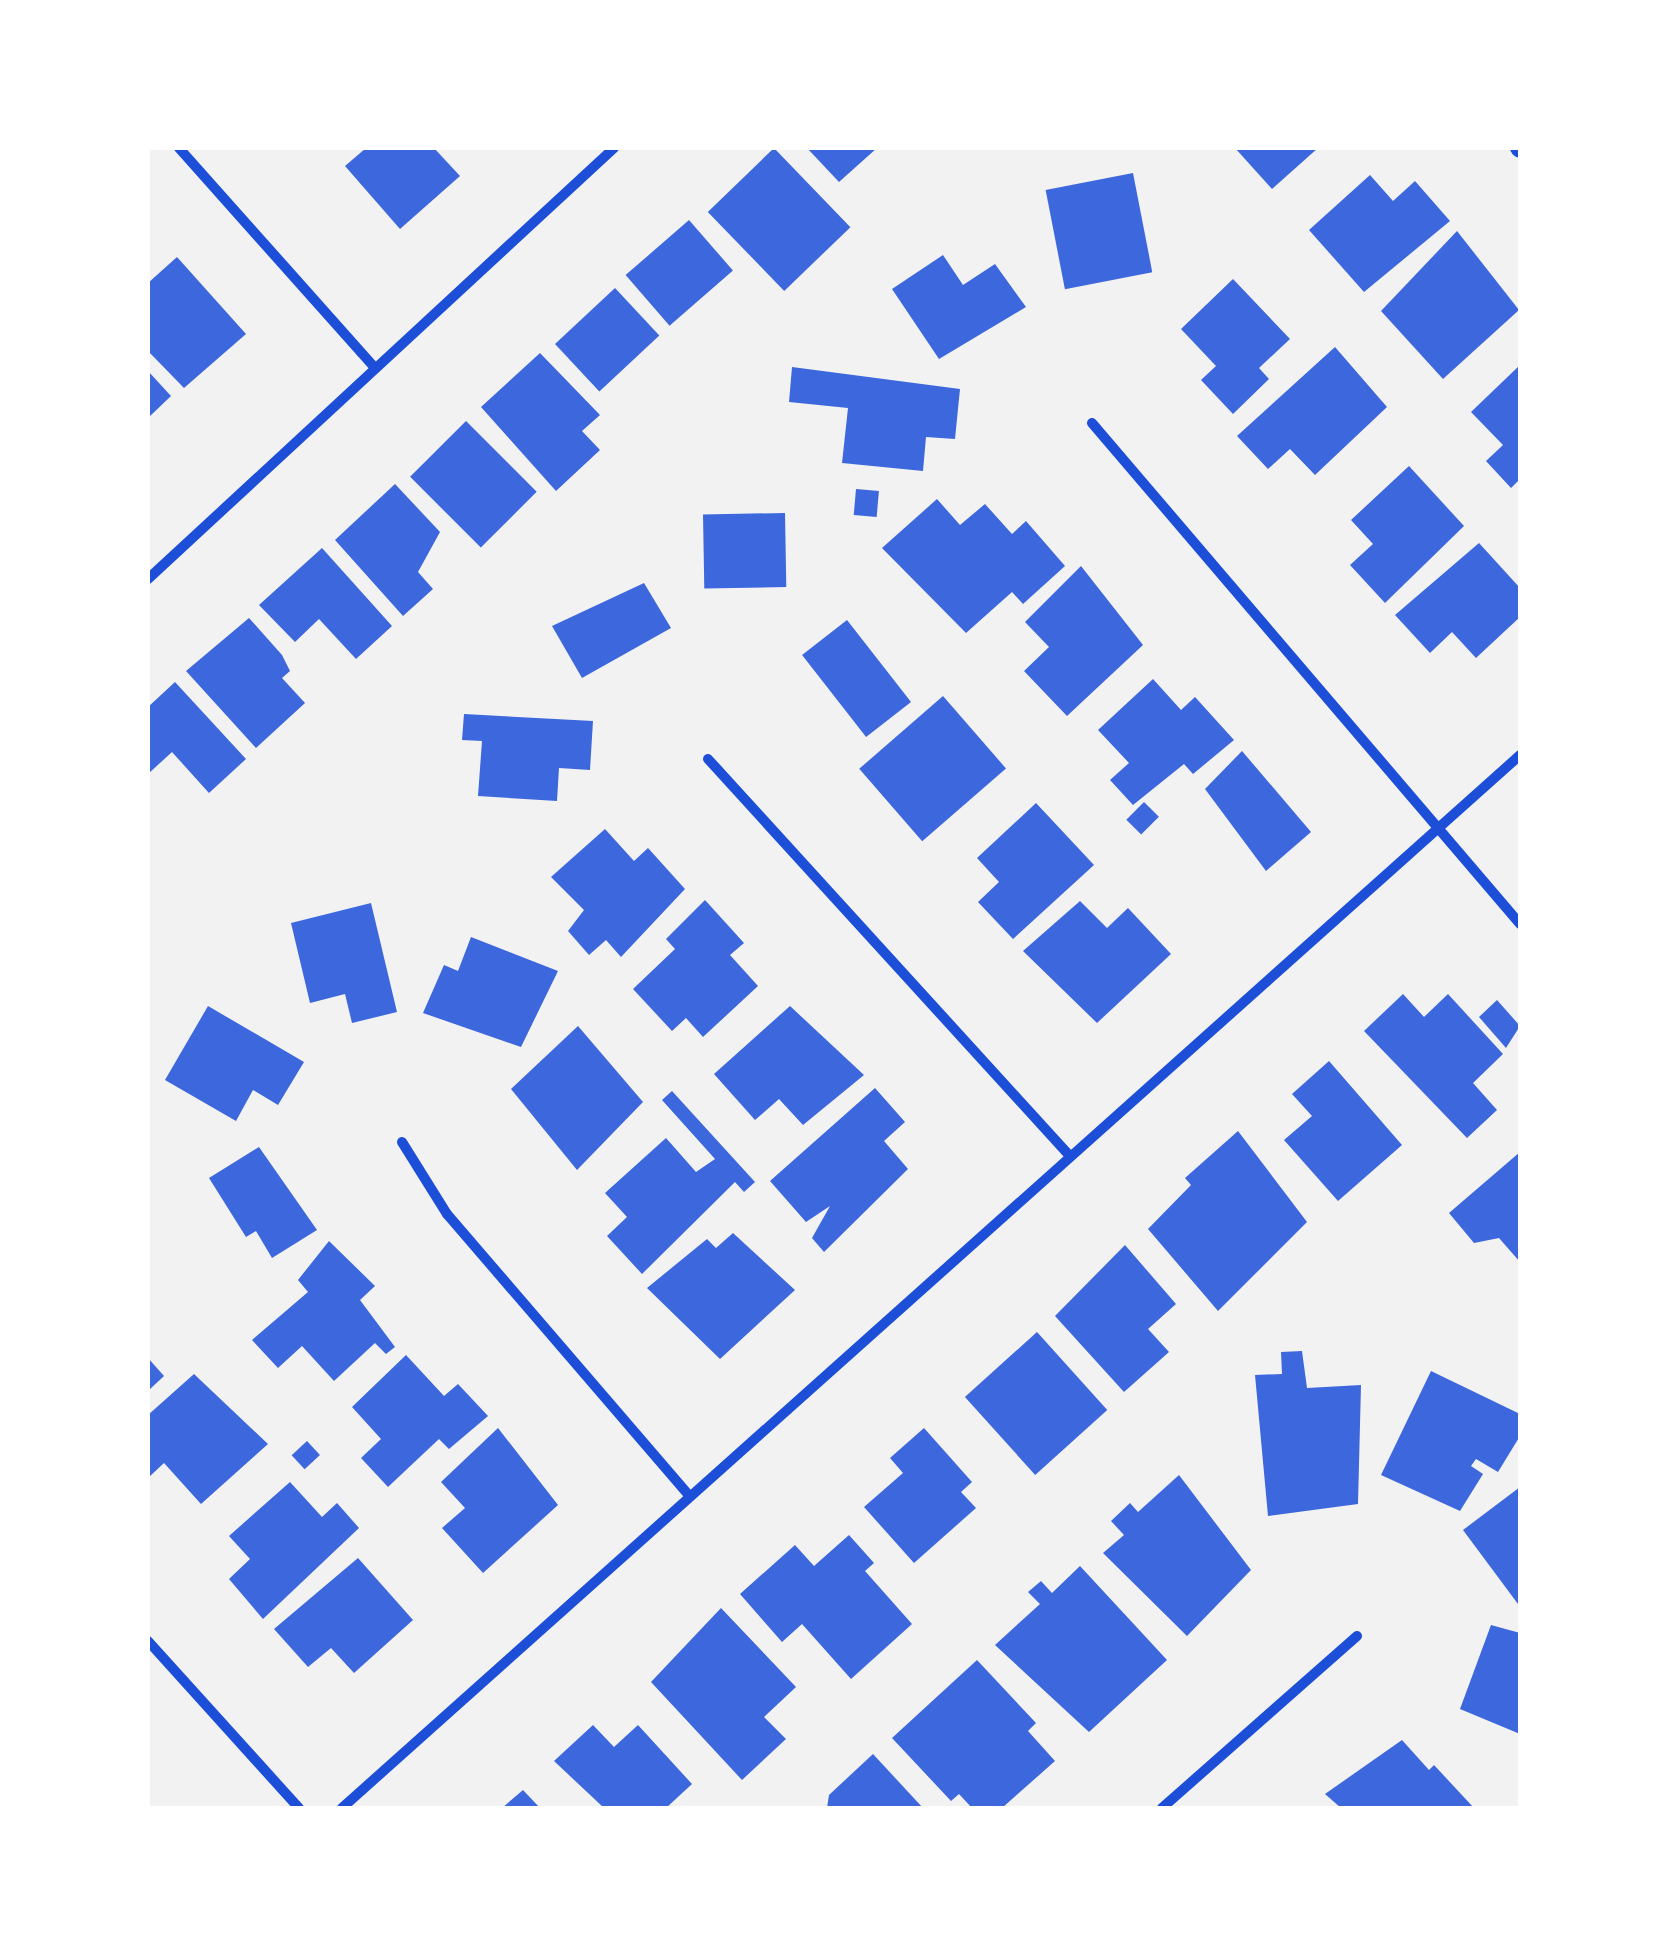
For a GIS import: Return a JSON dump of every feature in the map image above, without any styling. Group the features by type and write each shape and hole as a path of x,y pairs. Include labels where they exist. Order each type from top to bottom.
{"street":[{"path":"179,148 375,368"},
{"path":"148,579 614,148"},
{"path":"1092,424 1520,924"},
{"path":"342,1808 687,1492 1520,755"},
{"path":"708,759 1069,1155"},
{"path":"402,1142 447,1214 687,1492"},
{"path":"1162,1808 1358,1636"},
{"path":"148,1641 300,1808"}],"building":[{"path":"366,148 434,148 460,176 400,229 345,166"},
{"path":"774,148 850,227 784,291 708,212"},
{"path":"807,148 877,148 839,182"},
{"path":"1235,148 1318,148 1272,189"},
{"path":"1133,173 1152,272 1065,289 1046,190"},
{"path":"1370,175 1393,201 1415,181 1450,221 1364,292 1309,230"},
{"path":"689,220 733,271 670,326 626,275"},
{"path":"1457,231 1519,310 1443,379 1381,311"},
{"path":"943,255 963,285 995,264 1026,307 939,359 892,289"},
{"path":"177,257 246,334 184,388 148,351 148,283"},
{"path":"1233,279 1290,339 1259,368 1269,379 1233,414 1201,380 1216,366 1181,329"},
{"path":"615,288 659,336 599,391 555,344"},
{"path":"1335,347 1387,407 1315,475 1290,449 1268,469 1237,436"},
{"path":"540,353 600,415 582,431 600,450 556,491 481,407"},
{"path":"1520,365 1520,479 1511,488 1486,461 1503,445 1471,412"},
{"path":"792,367 960,389 955,439 926,437 923,471 842,463 848,408 789,402"},
{"path":"148,371 171,396 148,418"},
{"path":"466,421 537,492 481,548 410,477"},
{"path":"1409,466 1464,526 1385,603 1350,565 1373,544 1351,520"},
{"path":"395,484 440,532 418,572 433,589 403,616 335,540"},
{"path":"856,489 879,491 877,517 854,515"},
{"path":"937,499 960,525 985,504 1012,534 1026,521 1065,566 1023,604 1012,592 966,633 882,548"},
{"path":"785,513 786,587 704,588 703,514"},
{"path":"1479,543 1520,588 1520,617 1476,658 1452,632 1430,653 1395,615"},
{"path":"322,548 392,626 356,659 319,619 295,642 259,605"},
{"path":"1081,566 1143,645 1067,716 1024,671 1049,647 1025,622"},
{"path":"644,583 671,628 582,678 552,626"},
{"path":"249,618 282,655 290,671 282,678 305,703 256,748 186,671"},
{"path":"847,620 911,702 866,737 802,655"},
{"path":"1153,679 1181,710 1195,697 1234,740 1193,774 1184,764 1133,805 1110,780 1129,763 1098,730"},
{"path":"175,682 246,759 209,793 172,752 148,774 148,707"},
{"path":"943,696 1006,768 922,841 859,769"},
{"path":"464,714 593,721 590,770 559,768 557,801 478,796 482,741 462,740"},
{"path":"1242,751 1311,832 1266,871 1205,789"},
{"path":"1144,802 1159,817 1141,835 1126,820"},
{"path":"1036,803 1094,865 1013,939 978,902 999,882 977,858"},
{"path":"605,829 634,861 648,848 685,889 621,957 606,940 589,955 568,931 584,910 551,877"},
{"path":"705,900 744,943 730,955 758,986 703,1037 686,1018 672,1031 633,989 675,949 666,939"},
{"path":"1080,901 1107,928 1128,908 1171,954 1097,1023 1023,951"},
{"path":"371,903 397,1012 352,1023 345,994 310,1003 291,923"},
{"path":"471,937 558,971 521,1047 423,1013 444,965 458,971"},
{"path":"1403,994 1424,1017 1448,994 1503,1054 1473,1083 1497,1110 1467,1138 1364,1031"},
{"path":"1497,1000 1520,1026 1506,1048 1479,1017"},
{"path":"208,1006 304,1062 278,1105 253,1090 236,1121 165,1080"},
{"path":"790,1006 864,1075 803,1125 779,1099 755,1120 714,1074"},
{"path":"578,1026 643,1102 577,1170 511,1089"},
{"path":"1329,1061 1402,1145 1338,1201 1284,1140 1312,1116 1292,1094"},
{"path":"875,1088 905,1122 884,1141 908,1169 824,1252 812,1238 830,1206 806,1222 770,1181"},
{"path":"672,1091 755,1182 744,1192 735,1182 642,1274 607,1236 627,1217 605,1193 666,1138 696,1172 715,1159 662,1100"},
{"path":"1238,1131 1307,1222 1218,1311 1148,1229 1191,1185 1185,1178"},
{"path":"259,1147 317,1230 272,1258 256,1231 246,1237 209,1178"},
{"path":"1520,1152 1520,1262 1499,1238 1474,1243 1449,1213"},
{"path":"733,1233 795,1290 720,1359 647,1288 707,1239 716,1248"},
{"path":"329,1241 375,1286 360,1300 395,1347 386,1354 375,1343 334,1381 302,1346 278,1368 252,1340 308,1292 298,1280"},
{"path":"1125,1245 1176,1304 1148,1329 1169,1352 1124,1392 1055,1316"},
{"path":"1037,1332 1107,1410 1035,1475 965,1397"},
{"path":"1302,1351 1307,1388 1361,1385 1358,1504 1268,1516 1255,1375 1282,1374 1281,1352"},
{"path":"406,1355 444,1396 458,1384 488,1416 449,1449 439,1439 388,1487 361,1458 381,1439 352,1407"},
{"path":"148,1358 164,1376 148,1391"},
{"path":"1431,1371 1520,1414 1520,1436 1498,1472 1476,1459 1471,1466 1483,1474 1460,1511 1381,1475"},
{"path":"194,1374 268,1444 201,1504 164,1463 148,1478 148,1415"},
{"path":"498,1428 558,1505 483,1573 442,1528 465,1508 441,1482"},
{"path":"924,1428 972,1482 961,1492 976,1508 914,1563 864,1507 903,1473 890,1458"},
{"path":"307,1441 320,1455 305,1469 292,1455"},
{"path":"1179,1475 1251,1570 1187,1636 1103,1553 1124,1535 1111,1521 1130,1503 1138,1512"},
{"path":"290,1482 322,1517 337,1503 359,1528 263,1619 229,1579 250,1559 229,1536"},
{"path":"1520,1487 1520,1602 1518,1604 1463,1530"},
{"path":"849,1535 874,1563 865,1571 912,1624 851,1679 802,1624 782,1642 740,1594 795,1545 814,1566"},
{"path":"358,1558 413,1620 354,1673 331,1648 308,1667 274,1629"},
{"path":"1080,1566 1167,1660 1089,1732 995,1645 1040,1604 1028,1592 1041,1581 1052,1593"},
{"path":"721,1608 796,1687 764,1717 786,1739 742,1780 651,1682"},
{"path":"1491,1625 1520,1633 1520,1734 1460,1709"},
{"path":"977,1660 1036,1723 1028,1731 1055,1761 1002,1808 972,1808 959,1794 951,1801 892,1738"},
{"path":"593,1725 614,1747 638,1725 692,1784 666,1808 604,1808 554,1761"},
{"path":"1402,1740 1429,1770 1434,1765 1474,1808 1341,1808 1325,1794"},
{"path":"873,1754 923,1808 827,1808 829,1795"},
{"path":"523,1790 540,1808 502,1808"}]}
